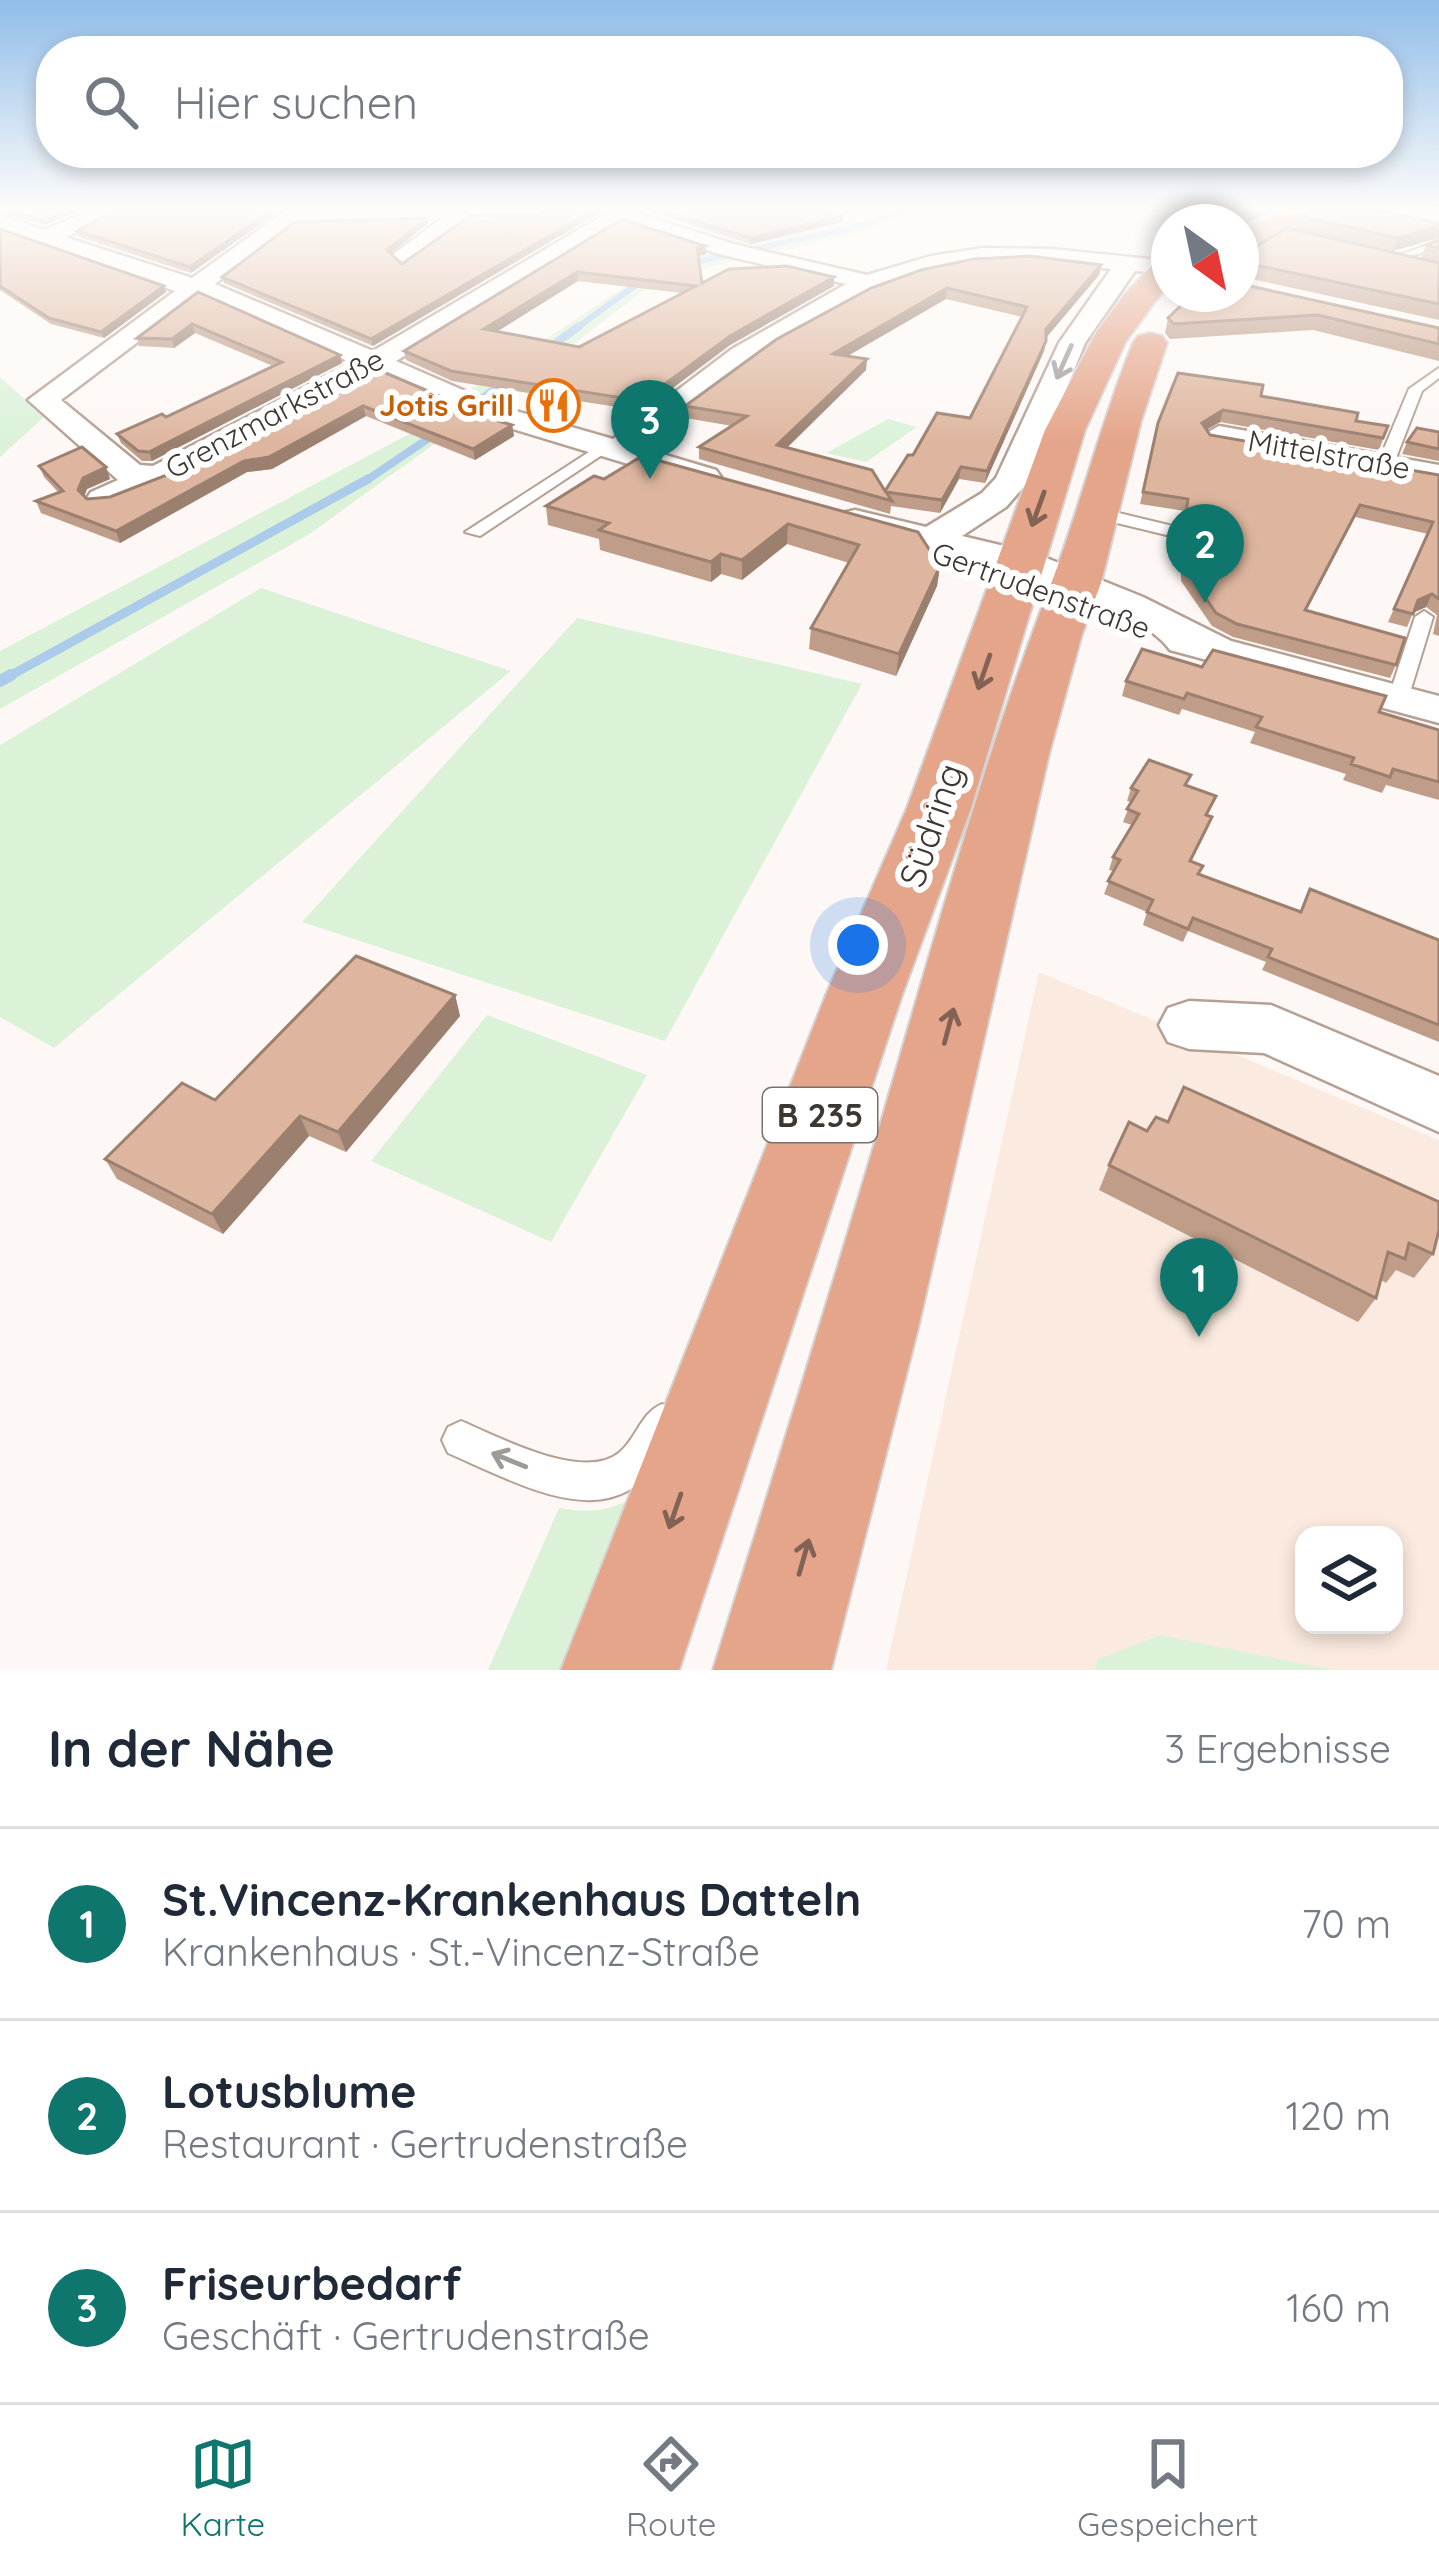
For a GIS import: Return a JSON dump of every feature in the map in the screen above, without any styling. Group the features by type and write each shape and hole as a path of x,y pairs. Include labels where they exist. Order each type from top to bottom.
{"main road":[{"name":"Südring","path":"772,1670 869,1328 1019,754 1044,584 1088,380 1140,287"},
{"name":"Südring","path":"620,1670 864,995 1044,584 1094,512 1152,338 1149,287"}],"street":[{"path":"158,476 131,474 43,400 199,287"},
{"path":"202,287 491,413 732,486"},
{"name":"Grenzmarkstraße","path":"103,499 158,476 377,361 500,287"},
{"path":"610,450 763,339 859,287"},
{"path":"934,538 994,500 1011,482 1072,344 1112,287"},
{"name":"Mittelstraße","path":"1220,435 1439,475"},
{"name":"Gertrudenstraße","path":"824,512 1044,584 1215,648 1419,705"},
{"name":"Gertrudenstraße","path":"870,526 934,538 1044,584"},
{"path":"1190,1025 1271,1029 1439,1105"}],"lane":[{"path":"1386,463 1415,389 1439,372"},
{"path":"474,532 610,450"},
{"path":"1094,512 1175,532"},
{"path":"1419,705 1424,617"},
{"path":"783,1118 817,1055 864,995"},
{"path":"460,1440 548,1475 589,1486 605,1484 641,1457 657,1437 674,1390"}],"shaded area":[{"path":"1039,972 1439,1140 1439,1670 886,1670"}],"green space":[{"path":"624,287 649,287 497,402 468,391"},
{"path":"0,377 44,417 0,457"},
{"path":"888,419 917,427 866,462 826,453"},
{"path":"466,421 308,535 0,709 0,651 413,432"},
{"path":"261,588 511,671 54,1048 0,1017 0,745"},
{"path":"577,618 862,684 665,1041 302,922"},
{"path":"487,1015 647,1075 551,1242 371,1161"},
{"path":"638,1494 580,1670 488,1670 559,1508 600,1510"},
{"path":"1161,1635 1333,1670 1095,1670 1098,1659"}],"building":[{"path":"1,287 163,287 101,332 49,318"},
{"path":"246,287 461,287 371,339"},
{"path":"510,287 553,287 484,329 579,347 694,287 816,287 730,336 642,401 451,371 404,351"},
{"path":"1082,287 1046,329 1046,341 987,471 961,467 942,500 886,492 892,501 699,447 747,416 685,406 777,339 871,288","holes":["947,288 1027,307 970,418 937,413 885,491 872,470 777,445 867,359 833,354"]},
{"path":"1359,287 1439,287 1439,304"},
{"path":"1259,288 1439,328 1439,344 1318,315 1174,324 1168,318 1174,312 1259,312"},
{"path":"198,292 340,355 149,452 138,451 117,434 162,414 166,417 282,362 192,324 172,339 137,338"},
{"path":"374,368 442,397 441,404 512,425 473,449 363,406 269,457 244,461 116,531 36,501 63,491 39,466 82,447 106,467 83,478 78,490 87,499 110,497 185,468"},
{"path":"1178,373 1263,385 1261,396 1358,413 1356,421 1388,426 1383,438 1223,410 1202,423 1210,435 1439,475 1439,599 1432,594 1418,600 1413,614 1394,609 1433,522 1360,505 1305,610 1405,638 1396,665 1237,624 1216,613 1185,568 1185,526 1192,521 1186,512 1188,499 1143,492 1158,423"},
{"path":"1417,428 1439,432 1439,449 1407,442"},
{"path":"642,456 918,532 940,566 899,654 811,628 859,545 788,524 742,560 721,554 711,562 599,530 609,523 546,506 594,476 604,479"},
{"path":"1142,649 1202,667 1213,650 1386,696 1379,712 1439,730 1439,782 1393,769 1390,777 1351,764 1354,758 1256,727 1262,717 1187,693 1184,699 1126,681"},
{"path":"1149,760 1191,775 1185,785 1216,796 1206,815 1212,817 1190,861 1203,866 1198,874 1301,912 1310,889 1439,940 1439,1025 1268,957 1272,949 1193,918 1188,929 1147,912 1153,900 1108,881 1120,860 1113,857 1139,814 1127,809 1138,791 1131,788"},
{"path":"356,956 455,995 338,1132 300,1116 212,1214 105,1159 182,1083 215,1100"},
{"path":"1184,1087 1439,1202 1433,1254 1409,1243 1405,1259 1388,1252 1376,1298 1109,1165 1129,1122 1147,1131 1156,1117 1168,1122"}],"waterway":[{"path":"575,329 633,287"},
{"path":"545,351 579,326"},
{"path":"473,405 510,378"},
{"path":"364,482 438,432"},
{"path":"6,678 368,479"},
{"path":"0,681 11,675"}],"place":[{"name":"Jotis Grill","path":"553,406"},
{"name":"Friseurbedarf","path":"650,479"},
{"name":"Lotusblume","path":"1205,603"},
{"name":"St.Vincenz-Krankenhaus Datteln","path":"1199,1337"}]}
